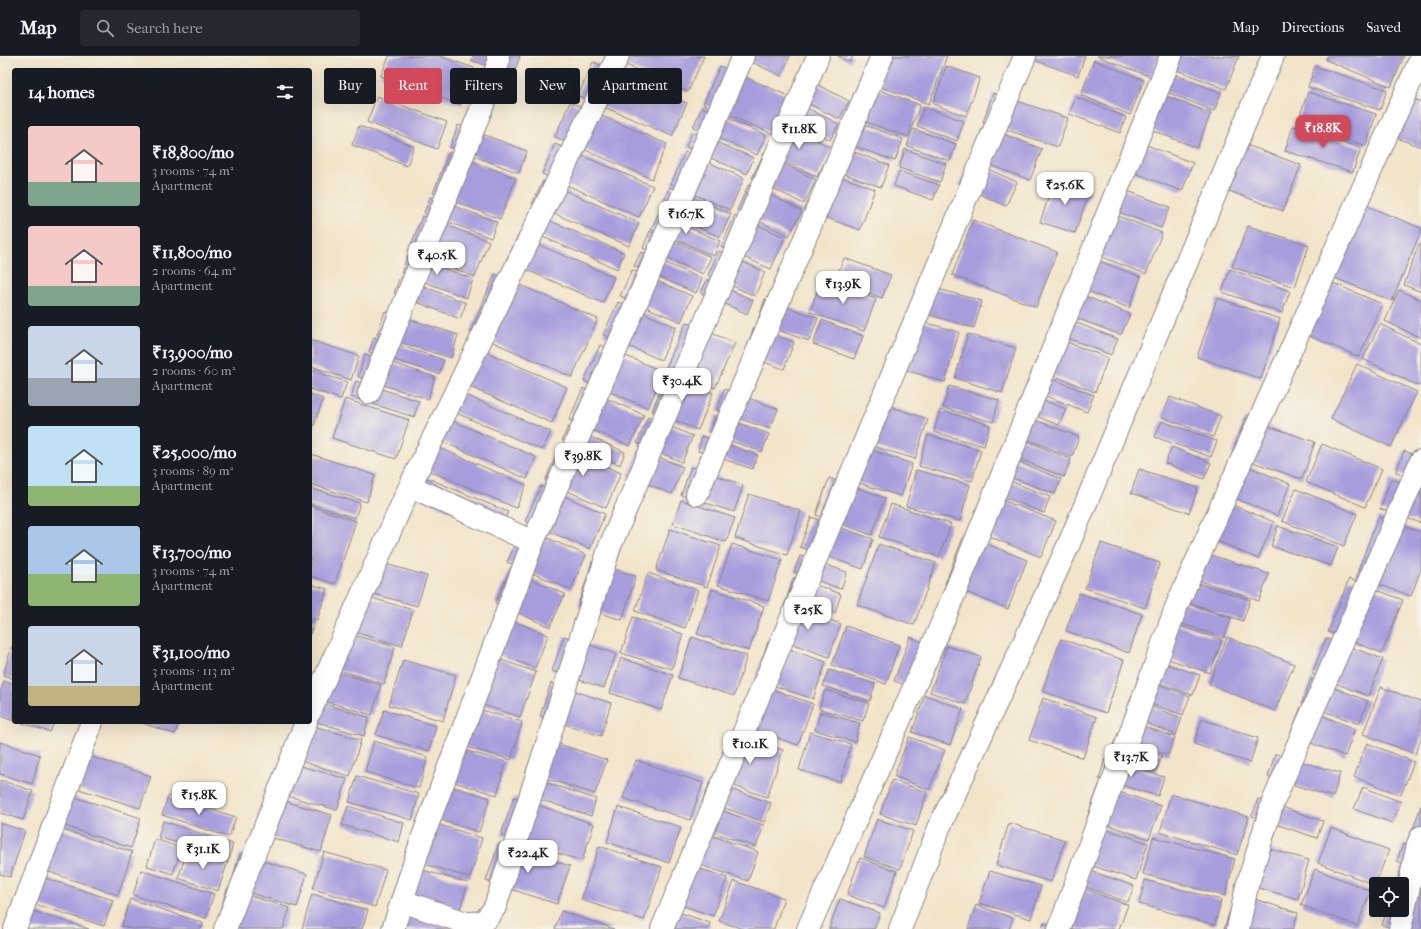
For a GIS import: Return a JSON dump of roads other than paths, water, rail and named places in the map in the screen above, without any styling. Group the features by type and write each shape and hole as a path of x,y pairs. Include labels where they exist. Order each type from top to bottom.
{"street":[{"path":"369,393 493,79 498,63 498,56"},
{"path":"312,707 410,486 618,56"},
{"path":"393,929 422,839 533,542 743,56"},
{"path":"402,901 466,923 476,923 486,919 495,908 610,546 818,56"},
{"path":"697,494 882,56"},
{"path":"662,929 1025,56"},
{"path":"808,929 947,612 1171,56"},
{"path":"900,929 939,828 1068,546 1273,56"},
{"path":"1058,929 1177,605 1421,58"},
{"path":"1238,929 1247,886 1273,802 1421,461"},
{"path":"410,486 533,542"},
{"path":"15,929 91,724"},
{"path":"225,929 305,724"},
{"path":"1400,929 1418,844 1421,837"}]}
